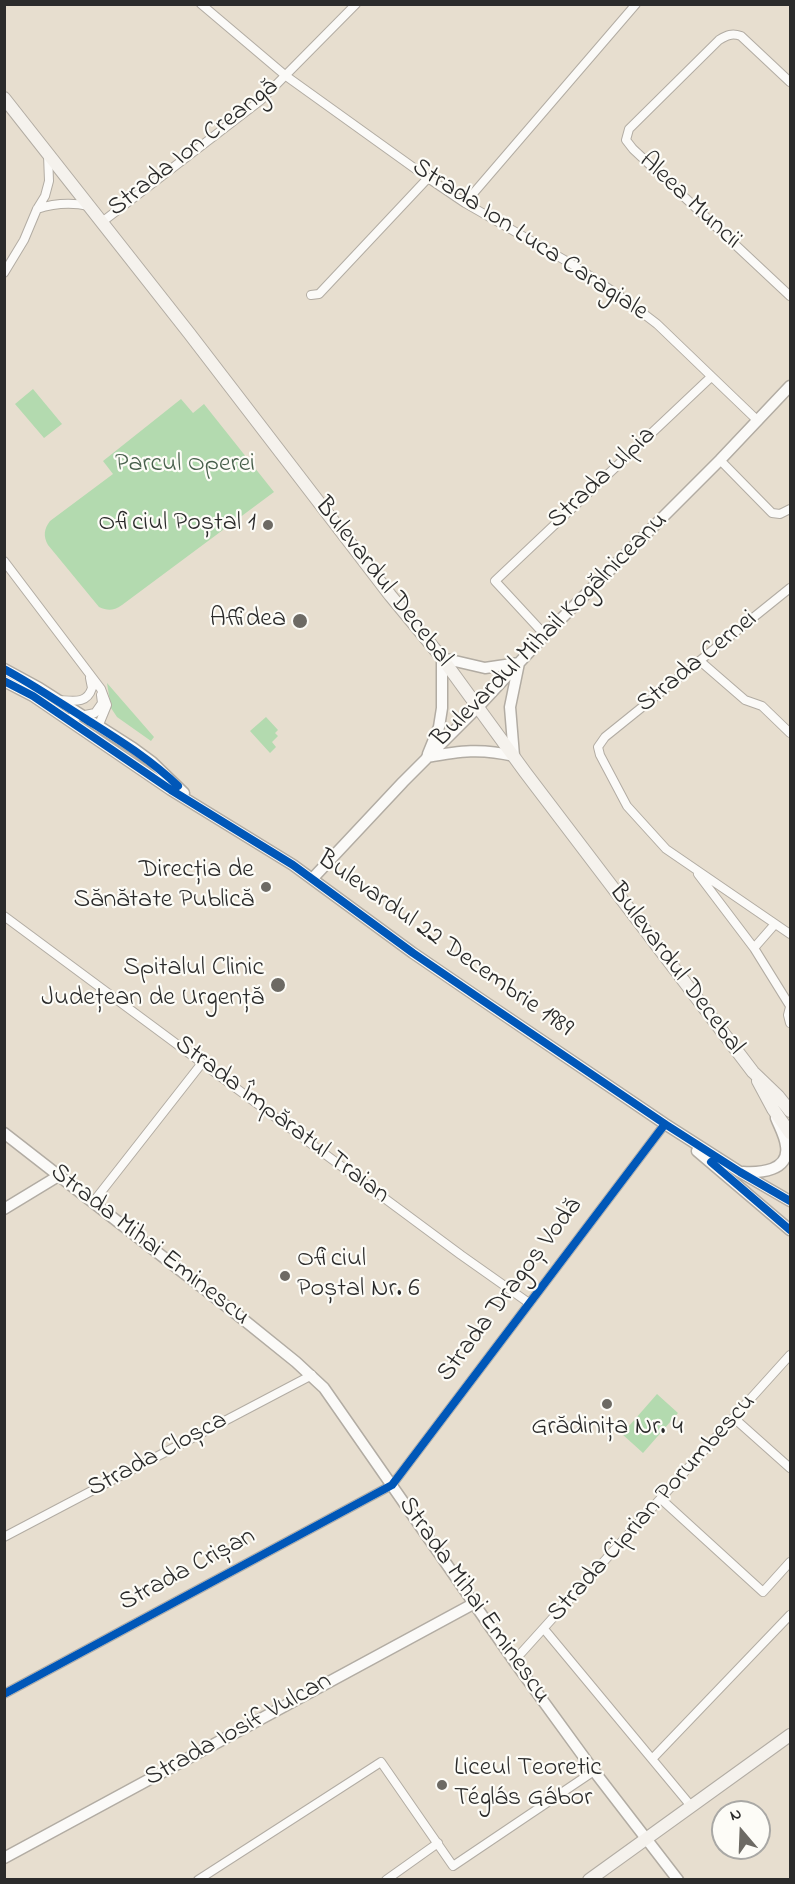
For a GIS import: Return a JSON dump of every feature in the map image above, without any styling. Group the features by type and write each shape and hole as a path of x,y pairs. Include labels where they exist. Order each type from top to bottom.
{"main road":[{"name":"Bulevardul Decebal","path":"4,98 90,206 390,596 442,658 753,1072 790,1111"},
{"name":"Bulevardul Decebal","path":"753,1072 773,1109 790,1133"},
{"path":"589,1880 790,1734"}],"street":[{"name":"Strada Ion Luca Caragiale","path":"201,4 286,76 428,178 465,203 575,266 627,301 657,324 758,421"},
{"path":"286,76 356,4"},
{"path":"465,203 636,4"},
{"name":"Aleea Muncii","path":"790,82 741,36 728,34 719,40 629,129 626,140 787,293 790,282"},
{"name":"Strada Ion Creangă","path":"102,222 244,114 286,76"},
{"path":"4,273 24,240 45,196 49,181 48,153"},
{"path":"311,295 319,294 428,178"},
{"name":"Strada Ion Creangă","path":"37,209 54,203 73,202 90,206"},
{"name":"Strada Ulpia","path":"545,635 495,581 711,377"},
{"name":"Bulevardul Mihail Kogălniceanu","path":"313,878 545,635 720,460 790,386"},
{"path":"720,460 772,513 780,514 790,509"},
{"path":"4,561 101,689 107,705 98,727"},
{"name":"Strada Cernei","path":"692,867 666,849 627,806 598,747 604,737 790,588"},
{"path":"442,658 485,668 519,663 510,707 514,756 472,750 427,757 439,726 442,708 442,658"},
{"path":"700,661 745,700 762,706 790,733"},
{"name":"Bulevardul 22 Decembrie 1989","path":"4,669 58,700 152,762 197,806"},
{"path":"58,700 78,701 87,698 92,688 89,675"},
{"name":"Bulevardul 22 Decembrie 1989","path":"4,681 33,696 197,806 313,878 412,953 665,1124 790,1201"},
{"path":"66,719 95,713 102,703 101,689"},
{"path":"692,867 790,934"},
{"path":"692,867 754,948 790,1006 788,1015 790,1023"},
{"name":"Strada Împăratul Traian","path":"4,916 529,1303"},
{"path":"754,948 775,924"},
{"path":"94,1201 202,1063"},
{"path":"740,1172 768,1171 781,1163 785,1157 786,1144 773,1109"},
{"name":"Bulevardul 22 Decembrie 1989","path":"665,1124 790,1230"},
{"name":"Strada Dragoș Vodă","path":"392,1485 665,1124"},
{"name":"Strada Mihai Eminescu","path":"4,1133 94,1201 312,1375 334,1400 514,1661 594,1771 678,1880"},
{"path":"4,1209 60,1175"},
{"name":"Strada Ciprian Porumbescu","path":"514,1661 790,1356"},
{"name":"Strada Cloșca","path":"4,1537 312,1375"},
{"path":"735,1419 790,1468"},
{"name":"Strada Crișan","path":"4,1694 392,1485"},
{"path":"661,1499 763,1592 790,1562"},
{"name":"Strada Iosif Vulcan","path":"4,1858 473,1604"},
{"path":"653,1758 790,1615"},
{"path":"544,1629 691,1806"},
{"path":"198,1880 381,1762 451,1864 456,1865 594,1771"},
{"path":"386,1880 438,1843"}],"green space":[{"path":"33,389 62,424 44,438 15,404"},
{"name":"Parcul Operei","path":"181,399 193,413 204,404 274,492 122,605 108,610 99,607 48,545 45,539 46,527 50,521 113,474 103,461"},
{"path":"107,683 154,737 151,741 117,717 111,708"},
{"path":"266,717 278,730 275,733 278,736 272,742 276,747 270,753 250,731"},
{"path":"657,1394 678,1413 643,1453 622,1434"}],"cycle path":[{"path":"4,669 121,741 178,786"},
{"path":"4,681 33,696 171,790 293,865 413,953 665,1124 790,1201"},
{"path":"4,1694 392,1485 665,1124"},
{"path":"711,1162 790,1230"}],"place":[{"name":"Oficiul Poștal 1","path":"268,525"},
{"name":"Affidea","path":"300,621"},
{"name":"Direcția de Sănătate Publică","path":"266,887"},
{"name":"Spitalul Clinic Județean de Urgență","path":"278,985"},
{"name":"Oficiul Poștal Nr. 6","path":"285,1276"},
{"name":"Grădinița Nr. 4","path":"607,1404"},
{"name":"Liceul Teoretic Téglás Gábor","path":"442,1785"}]}
